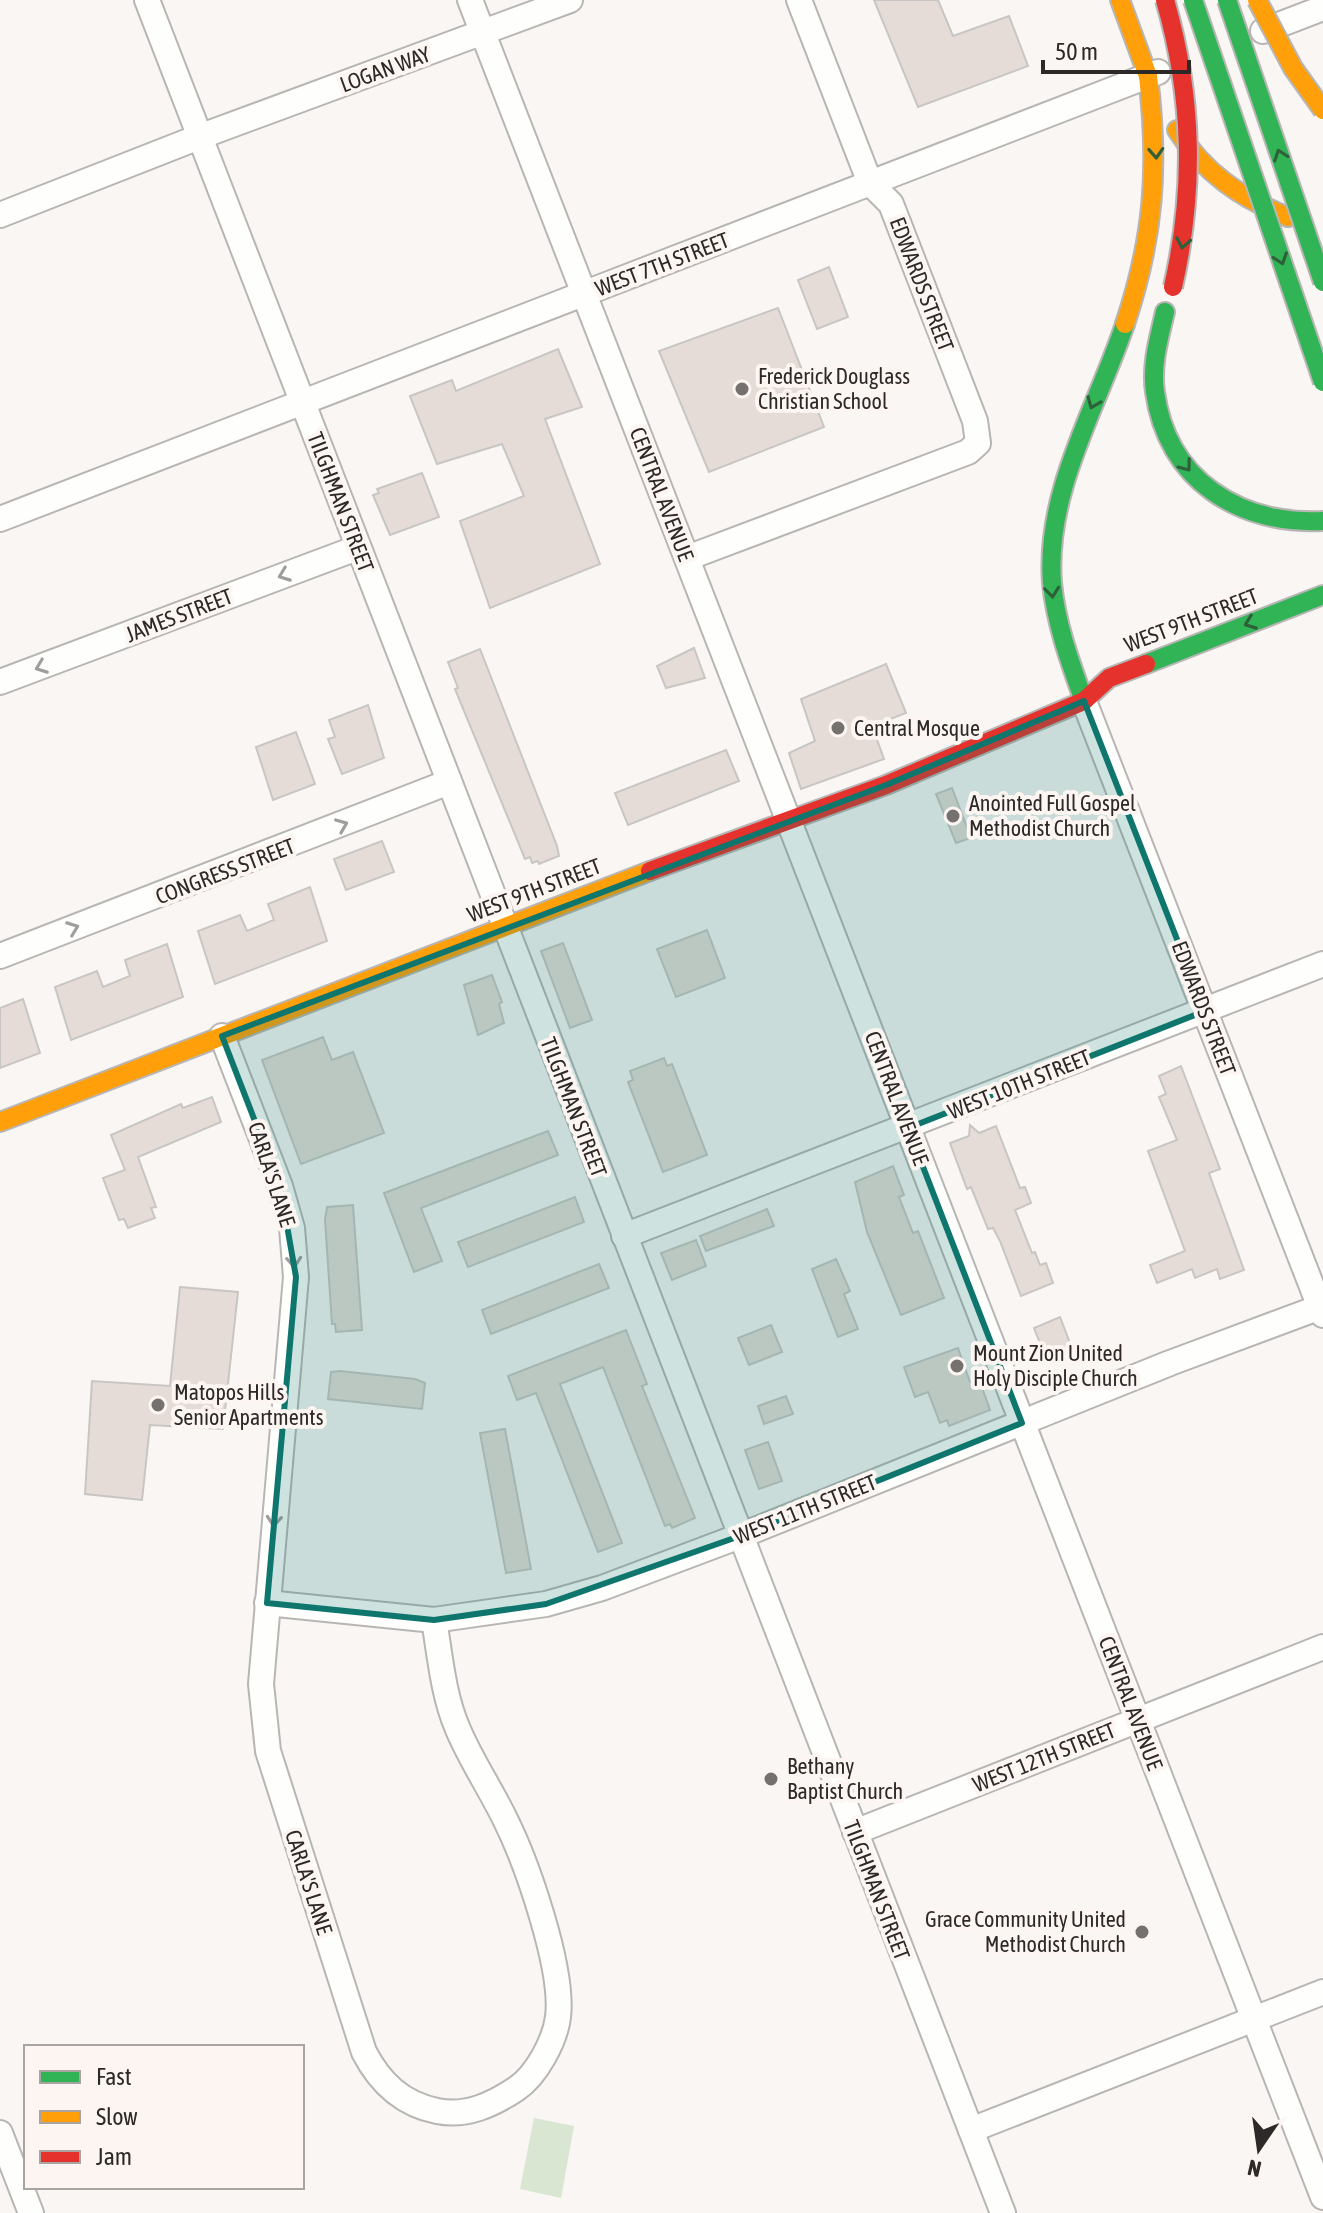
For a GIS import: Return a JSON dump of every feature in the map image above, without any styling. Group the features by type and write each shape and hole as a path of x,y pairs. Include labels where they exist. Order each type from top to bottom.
{"main road":[{"path":"1120,0 1148,76 1188,149 1213,176 1257,205 1323,230"},
{"path":"1165,0 1182,61 1192,145 1187,217 1156,355 1155,393 1164,430 1183,463 1210,491 1242,511 1279,521 1323,521"},
{"path":"1193,0 1323,382"},
{"path":"1227,0 1323,282"},
{"path":"1257,0 1293,68 1323,110"},
{"path":"1095,701 1059,635 1051,594 1056,515 1073,454 1131,306 1147,253 1155,207 1157,163 1148,76"},
{"path":"1133,380 1165,312"},
{"path":"1056,515 1105,428"},
{"name":"WEST 9TH STREET","path":"0,1122 505,927 906,777 1095,701 1109,678 1323,595"}],"street":[{"name":"TILGHMAN STREET","path":"147,0 1003,2213"},
{"name":"CENTRAL AVENUE","path":"470,0 1323,2197"},
{"name":"LOGAN WAY","path":"0,215 199,137 570,0"},
{"name":"EDWARDS STREET","path":"687,558 968,452 978,443 975,421 891,204 870,183 799,0"},
{"name":"WEST 7TH STREET","path":"0,519 1323,8"},
{"name":"JAMES STREET","path":"0,682 357,548"},
{"name":"EDWARDS STREET","path":"1095,701 1205,1011 1322,1309"},
{"name":"CONGRESS STREET","path":"0,956 449,782"},
{"name":"WEST 10TH STREET","path":"624,1236 1323,964"},
{"name":"CARLA'S LANE","path":"222,1036 280,1186 292,1228 296,1277 261,1684 268,1751 364,2052 376,2075 393,2092 420,2107 461,2113 503,2098 523,2084 537,2066 558,2018 558,1982 543,1924 506,1820 456,1725 434,1620"},
{"name":"WEST 11TH STREET","path":"267,1603 434,1620 546,1604 602,1588 740,1536 1022,1423 1322,1309"},
{"name":"WEST 12TH STREET","path":"855,1832 1323,1647"},
{"path":"971,2130 1323,1992"},
{"path":"0,2133 31,2213"},
{"path":"1308,2213 1323,2209"}],"highlighted area":[{"path":"1084,701 1205,1011 908,1128 1022,1423 740,1536 546,1604 434,1620 267,1603 296,1277 280,1186 222,1036 886,785"}],"green space":[{"path":"534,2118 574,2126 561,2198 520,2189"}],"building":[{"path":"874,0 938,0 953,36 1009,16 1028,66 918,107"},
{"path":"829,267 848,317 817,329 798,280"},
{"name":"Frederick Douglass Christian School","path":"778,308 824,427 709,472 659,351"},
{"path":"558,349 582,407 545,419 600,564 490,608 460,521 524,496 502,444 437,464 410,396 452,380 456,391"},
{"path":"422,473 439,517 390,535 373,495 379,493 377,489"},
{"path":"694,648 705,678 666,688 657,666"},
{"path":"480,649 557,846 559,856 539,864 538,861 532,863 530,857 525,859 455,689 458,688 448,662"},
{"path":"886,664 906,713 872,726 884,759 801,789 789,753 815,741 801,699"},
{"path":"368,705 384,758 342,774 328,739 335,737 329,720"},
{"path":"296,732 315,784 273,800 256,747"},
{"path":"726,750 739,781 628,825 615,793"},
{"name":"Anointed Full Gospel Methodist Church","path":"952,788 971,838 956,843 936,794"},
{"path":"382,841 394,872 346,890 334,859"},
{"path":"310,887 327,941 215,984 198,931 240,915 247,931 274,920 268,904"},
{"path":"707,930 725,978 676,997 657,949"},
{"path":"563,943 592,1020 570,1028 541,951"},
{"path":"167,944 183,997 71,1040 55,987 97,971 103,987 130,976 125,960"},
{"path":"492,975 502,1002 499,1004 504,1023 478,1035 464,985"},
{"path":"23,999 40,1053 0,1068 0,1008"},
{"path":"323,1037 332,1060 353,1052 384,1133 301,1164 262,1060"},
{"path":"664,1058 667,1066 672,1064 707,1155 663,1172 628,1082 633,1080 630,1071"},
{"path":"1181,1066 1220,1169 1209,1173 1244,1270 1220,1279 1217,1269 1195,1278 1192,1269 1157,1283 1150,1265 1185,1251 1148,1151 1177,1140 1159,1097 1166,1094 1159,1076"},
{"path":"212,1097 221,1122 138,1157 156,1207 151,1208 155,1218 128,1228 124,1219 119,1220 103,1178 125,1170 111,1135 181,1104 183,1108"},
{"path":"970,1125 979,1133 996,1126 1020,1188 1025,1187 1031,1203 1015,1210 1032,1253 1035,1252 1040,1265 1046,1263 1053,1283 1021,1296 1000,1241 993,1228 988,1229 971,1187 967,1189 950,1143 969,1136"},
{"path":"548,1131 558,1155 421,1208 442,1261 414,1272 384,1193"},
{"path":"893,1166 904,1195 899,1197 913,1233 918,1231 944,1298 901,1315 867,1232 855,1182"},
{"path":"575,1197 584,1222 468,1267 458,1242"},
{"path":"353,1205 362,1330 336,1332 335,1324 332,1324 325,1220 327,1207"},
{"path":"767,1209 774,1226 706,1251 700,1236"},
{"path":"696,1240 706,1266 672,1280 661,1253"},
{"path":"836,1259 850,1291 844,1294 858,1329 838,1337 812,1269"},
{"path":"599,1264 609,1288 491,1334 482,1310"},
{"name":"Matopos Hills Senior Apartments","path":"180,1287 238,1292 223,1429 150,1425 142,1500 85,1494 92,1381 170,1386"},
{"path":"1060,1317 1073,1351 1047,1361 1034,1328"},
{"path":"771,1325 782,1352 749,1365 738,1338"},
{"path":"626,1330 647,1384 642,1386 695,1518 672,1528 670,1524 665,1526 603,1367 560,1384 622,1543 598,1552 536,1393 517,1400 508,1376"},
{"path":"958,1348 970,1382 979,1379 990,1410 949,1426 947,1420 940,1423 928,1392 915,1397 904,1367"},
{"path":"331,1372 415,1379 425,1383 422,1409 328,1399"},
{"path":"786,1396 793,1414 764,1424 758,1406"},
{"path":"505,1429 531,1569 506,1573 480,1433"},
{"path":"768,1442 782,1481 759,1489 745,1450"}],"traffic: fast":[{"path":"1193,0 1323,382"},
{"path":"1227,0 1323,282"},
{"path":"1165,312 1155,362 1155,392 1162,423 1174,450 1191,473 1212,491 1236,505 1263,515 1323,521"},
{"path":"1084,701 1057,613 1052,583 1052,549 1057,516 1075,450 1125,324"},
{"path":"1146,664 1323,595"}],"traffic: slow":[{"path":"1120,0 1148,76"},
{"path":"1257,0 1293,68 1323,110"},
{"path":"1125,324 1142,261 1152,202 1153,141 1148,76"},
{"path":"1177,130 1199,159 1225,182 1288,217"},
{"path":"0,1122 650,871"}],"traffic: jam":[{"path":"1165,0 1181,72 1188,143 1185,214 1173,287"},
{"path":"650,871 886,785 1084,701 1109,678 1146,664"}],"place":[{"name":"Frederick Douglass Christian School","path":"742,389"},
{"name":"Central Mosque","path":"838,728"},
{"name":"Anointed Full Gospel Methodist Church","path":"953,816"},
{"name":"Mount Zion United Holy Disciple Church","path":"957,1366"},
{"name":"Matopos Hills Senior Apartments","path":"158,1405"},
{"name":"Bethany Baptist Church","path":"771,1779"},
{"name":"Grace Community United Methodist Church","path":"1142,1932"}]}
